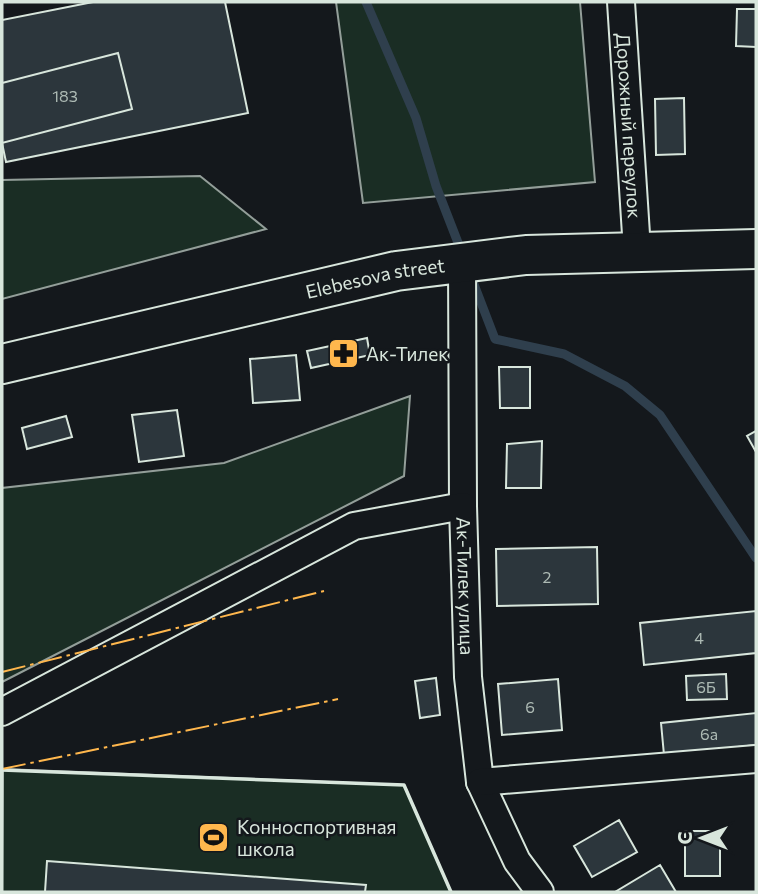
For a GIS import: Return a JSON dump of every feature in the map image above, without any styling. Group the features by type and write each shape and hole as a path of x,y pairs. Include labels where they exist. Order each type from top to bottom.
{"main road":[{"name":"Elebesova street","path":"2,364 396,271 526,255 636,250 756,249"}],"street":[{"name":"Дорожный переулок","path":"621,2 636,250"},
{"name":"Ак-Тилек улица","path":"462,262 463,506 468,677 480,782 517,862 540,892"},
{"path":"2,712 354,526 463,506"},
{"path":"480,782 756,759"}],"green space":[{"path":"336,2 580,2 595,182 363,203"},
{"path":"200,176 266,229 2,299 2,180"},
{"path":"410,396 404,476 2,682 2,488 224,463"},
{"name":"Конноспортивная школа","path":"3,769 404,785 451,892 2,892"}],"building":[{"path":"93,2 225,2 248,113 6,162 2,143 2,20"},
{"path":"737,9 756,9 756,47 736,46"},
{"path":"118,53 132,109 2,143 2,83"},
{"path":"684,98 685,154 656,155 655,99"},
{"path":"367,338 370,355 311,368 307,351"},
{"path":"296,355 300,400 253,403 250,359"},
{"path":"499,367 530,367 530,408 500,408"},
{"path":"177,410 184,456 139,462 132,415"},
{"path":"66,416 72,437 27,449 22,428"},
{"path":"756,431 756,452 747,436"},
{"path":"542,441 541,488 506,488 507,444"},
{"path":"597,547 598,604 497,606 496,549"},
{"path":"756,611 756,653 644,665 640,623"},
{"path":"726,674 727,699 687,700 686,676"},
{"path":"436,678 440,715 420,718 415,681"},
{"path":"558,679 562,730 502,735 498,684"},
{"path":"756,713 756,745 664,755 661,723"},
{"path":"619,820 637,852 592,877 574,846"},
{"path":"685,831 720,831 720,876 685,876"},
{"path":"47,861 366,885 365,892 45,892"},
{"path":"660,865 676,892 615,892"}],"waterway":[{"path":"366,2 416,118 436,186 462,253"},
{"path":"472,279 495,339 564,354 625,386 660,415 756,558"}],"wall":[{"path":"2,770 404,785 451,892"}],"power":[{"path":"2,672 324,591"},
{"path":"2,769 338,699"}],"place":[{"name":"Ак-Тилек","path":"343,354"},
{"name":"Конноспортивная школа","path":"214,838"}]}
